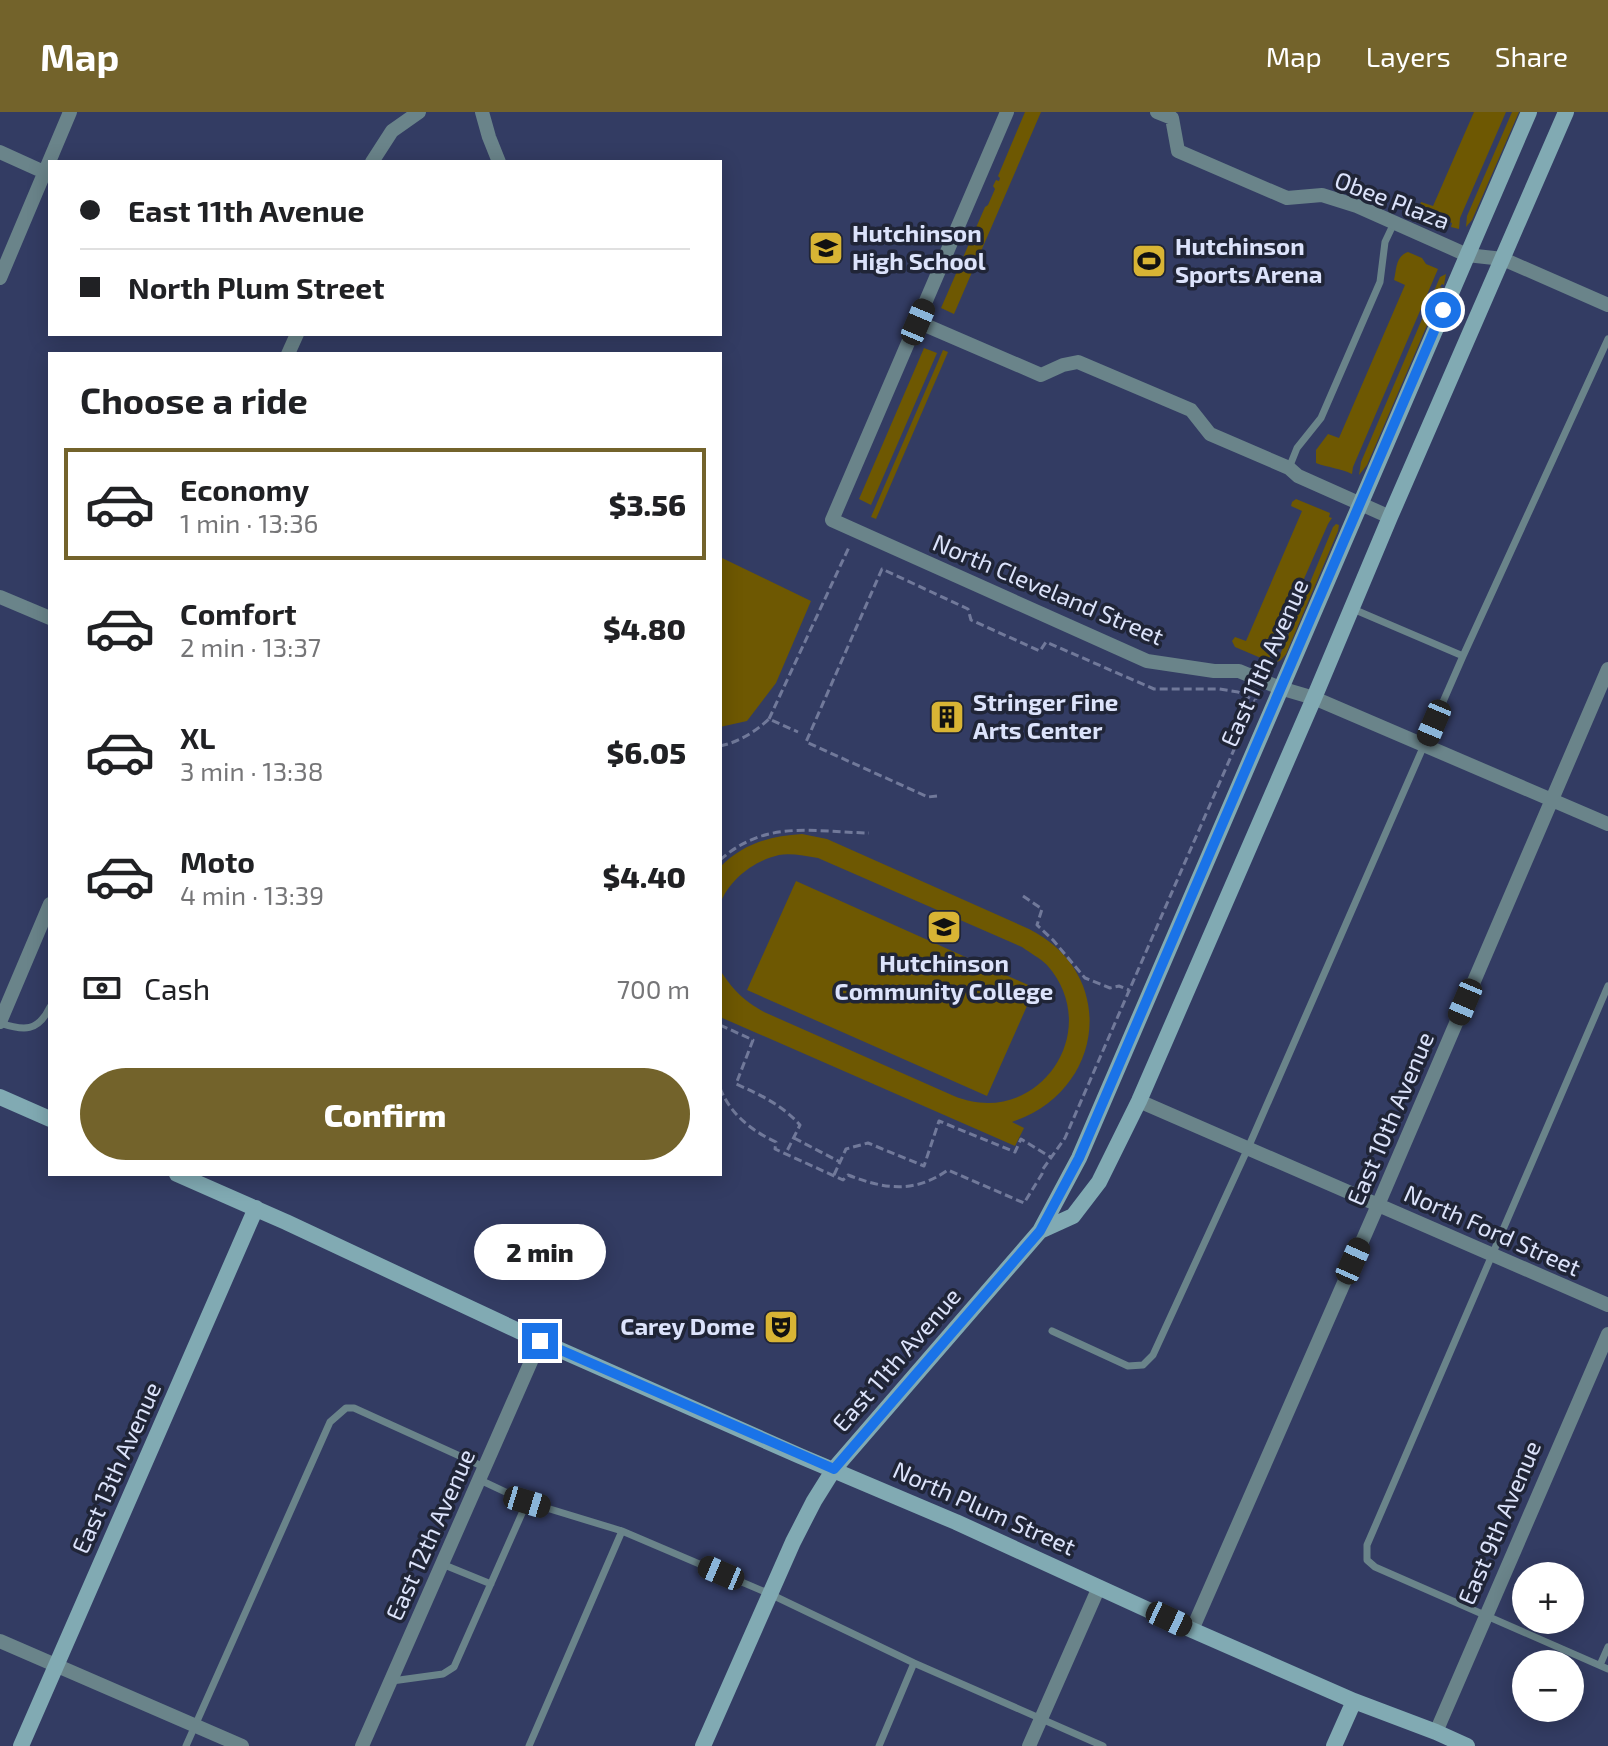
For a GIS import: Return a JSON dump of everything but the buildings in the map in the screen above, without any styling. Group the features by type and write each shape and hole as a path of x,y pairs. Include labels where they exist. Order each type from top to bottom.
{"street":[{"path":"49,160 70,112"},
{"path":"373,160 392,131 419,112"},
{"path":"482,112 498,160"},
{"path":"1007,112 918,322 1041,375 1078,362 1191,410 1210,434 1390,517"},
{"name":"Obee Plaza","path":"1157,112 1172,118 1178,151 1287,198 1322,195 1357,206 1467,255 1503,259 1608,305"},
{"name":"East 11th Avenue","path":"703,1746 793,1542 834,1469 1040,1231 1079,1158 1529,112"},
{"name":"East 11th Avenue","path":"1040,1231 1073,1216 1099,1182 1139,1101 1566,112"},
{"path":"0,152 44,172"},
{"path":"0,278 48,163"},
{"name":"North Cleveland Street","path":"918,322 832,520 1147,661 1214,671 1239,671 1314,698 1608,824"},
{"path":"0,597 48,617"},
{"name":"East 10th Avenue","path":"1192,1630 1608,669"},
{"path":"0,1022 44,932"},
{"path":"0,1097 48,1118"},
{"name":"North Ford Street","path":"1139,1101 1608,1305"},
{"name":"North Plum Street","path":"182,1176 540,1341 956,1522 1354,1701 1467,1746"},
{"name":"East 13th Avenue","path":"21,1746 256,1208"},
{"name":"East 9th Avenue","path":"1436,1732 1608,1334"},
{"name":"East 12th Avenue","path":"362,1746 540,1341"},
{"path":"1029,1746 1099,1587"},
{"path":"0,1641 242,1746"},
{"path":"1334,1746 1354,1701"}],"lane":[{"path":"1289,468 1297,448 1321,418 1374,296 1380,282 1385,242 1394,223"},
{"path":"1052,1331 1128,1366 1143,1365 1153,1355 1248,1148 1463,656 1608,339"},
{"path":"1353,609 1463,656"},
{"path":"1608,986 1367,1545 1367,1560 1375,1567 1604,1667 1608,1647"},
{"path":"0,1022 18,1030 31,1028 44,1019 48,1011"},
{"path":"186,1746 330,1422 346,1408 354,1408 482,1473 527,1502 622,1531 770,1594 914,1663 1103,1746"},
{"path":"390,1682 443,1674 454,1667 527,1502"},
{"path":"529,1746 622,1531"},
{"path":"442,1564 491,1584"},
{"path":"879,1746 914,1663"}],"path":[{"path":"722,746 757,730 769,719 857,531"},
{"path":"722,1093 741,1119 756,1133 776,1142 775,1149 843,1180 848,1175 872,1184 895,1187 935,1179 948,1170 1024,1203 1065,1138 1256,700 1238,692 1219,689 1154,689 1046,642 1040,651 971,620 968,609 882,569 806,742 928,797 937,796"},
{"path":"769,719 798,732"},
{"path":"722,859 746,841 780,831 869,833"},
{"path":"1023,896 1042,909 1037,925 1085,978 1110,988 1119,986 1129,990"},
{"path":"722,1026 753,1040 736,1084 773,1101 800,1125 785,1154"},
{"path":"834,1175 846,1149 868,1143 924,1166 939,1121 1015,1152 1021,1139 1052,1158"},
{"path":"794,1138 840,1162"}],"shaded area":[{"path":"1025,112 1041,112 954,314 941,308 995,189 993,186 996,180 999,181 998,176"},
{"path":"1474,112 1506,112 1460,218 1459,229 1451,227 1452,223 1448,225 1423,215 1419,207 1421,202 1433,206"},
{"path":"1512,112 1519,112 1472,220 1466,227 1467,216"},
{"path":"1408,252 1438,269 1352,474 1316,463 1316,450 1328,434 1339,438 1405,285 1394,280 1399,260"},
{"path":"1446,274 1444,285 1440,287 1443,288 1367,465 1359,475 1361,462 1440,277"},
{"path":"924,348 937,353 871,505 859,499"},
{"path":"943,350 948,352 876,519 871,517"},
{"path":"1296,499 1330,513 1329,517 1332,518 1268,661 1235,647 1232,641 1235,637 1246,641 1302,511 1291,506"},
{"path":"1339,525 1338,531 1286,654 1277,662 1333,527"},
{"path":"722,558 811,601 776,683 747,721 722,727"},
{"path":"802,834 827,839 1029,929 1058,949 1077,974 1088,1002 1089,1031 1082,1059 1067,1085 1043,1107 1012,1122 1024,1128 1015,1146 722,1018 722,973 739,994 764,1012 954,1096 984,1103 1011,1099 1035,1087 1053,1068 1065,1045 1069,1019 1063,991 1041,960 1022,947 818,858 784,854 769,858 743,873 722,900 722,865 738,852 778,837"},
{"path":"796,881 1035,988 987,1096 747,990"}],"place":[{"name":"Hutchinson High School","path":"826,248"},
{"name":"Hutchinson Sports Arena","path":"1149,261"},
{"name":"Stringer Fine Arts Center","path":"947,717"},
{"name":"Hutchinson Community College","path":"944,927"},
{"name":"Carey Dome","path":"781,1327"}],"route":[{"path":"540,1341 834,1469 1040,1231 1079,1158 1443,310"}]}
